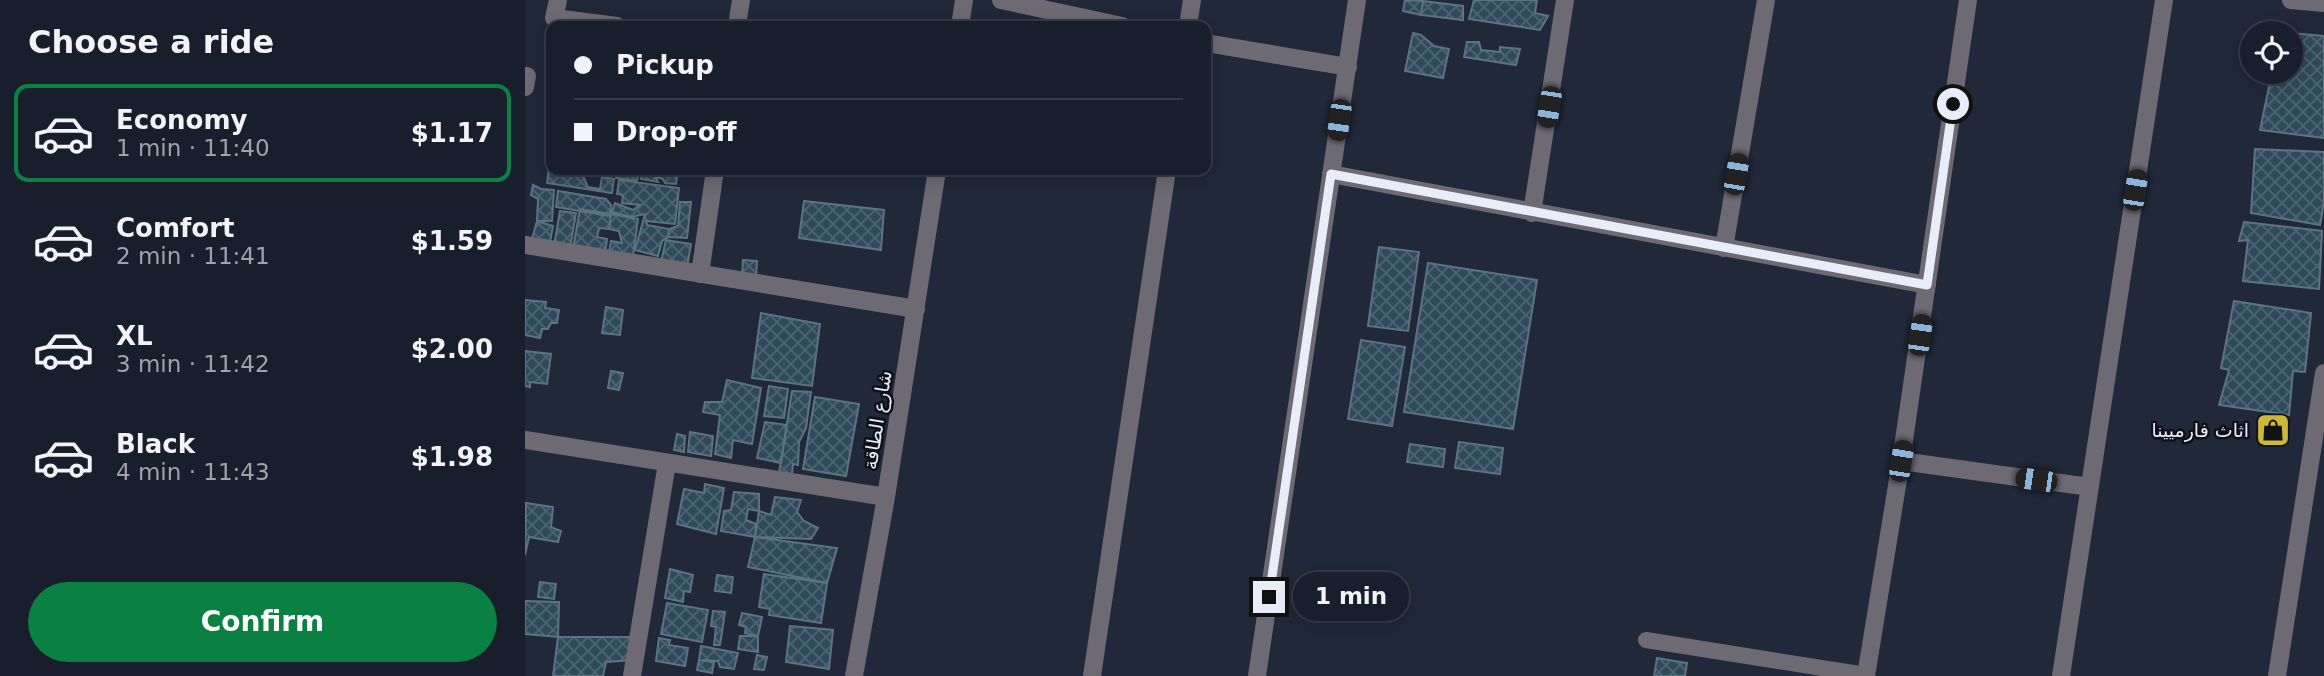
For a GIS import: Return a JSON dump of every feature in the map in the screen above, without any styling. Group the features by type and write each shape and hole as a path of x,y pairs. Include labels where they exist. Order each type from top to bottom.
{"street":[{"path":"558,0 554,18 578,21"},
{"path":"738,21 741,0"},
{"path":"961,21 964,0"},
{"path":"1001,0 1099,21"},
{"path":"1189,21 1192,0"},
{"path":"1257,676 1357,0"},
{"path":"1532,213 1565,0"},
{"path":"1724,248 1766,0"},
{"path":"1866,676 1901,461 1968,0"},
{"path":"2061,676 2164,0"},
{"path":"2291,0 2324,3"},
{"path":"1211,44 1347,66"},
{"path":"525,76 525,87"},
{"path":"1331,174 1927,285"},
{"path":"700,274 714,175"},
{"name":"شارع الطاقة","path":"854,676 886,497 936,175"},
{"path":"1092,676 1166,175"},
{"path":"525,245 916,309"},
{"path":"2277,676 2324,373"},
{"path":"525,440 886,497"},
{"path":"1901,461 2090,487"},
{"path":"632,676 667,463"}],"lane":[{"path":"1646,640 1866,676"}],"building":[{"path":"1405,0 1423,1 1421,15 1403,11"},
{"path":"1474,0 1537,0 1535,13 1548,16 1540,30 1469,19"},
{"path":"1423,1 1463,6 1463,20 1421,15"},
{"path":"1413,33 1421,35 1434,46 1449,49 1443,78 1405,71"},
{"path":"2303,34 2324,36 2324,138 2260,130 2270,84 2303,84"},
{"path":"1467,42 1479,42 1481,50 1500,52 1500,47 1520,49 1516,65 1464,57"},
{"path":"2255,149 2324,152 2324,203 2320,225 2251,213"},
{"path":"548,175 582,175 588,187 600,189 602,177 614,179 612,193 547,183"},
{"path":"617,175 638,175 637,181 616,178"},
{"path":"642,175 656,175 658,182 641,179"},
{"path":"677,175 676,184 665,183 663,179 655,177"},
{"path":"619,180 679,188 675,224 646,221 647,225 669,229 658,256 635,250 645,214 631,217 612,212 615,203 633,210 640,205 622,203 623,195 617,194"},
{"path":"533,185 554,190 552,221 537,221 538,199 531,195"},
{"path":"558,191 606,199 611,205 610,216 556,207"},
{"path":"804,201 884,210 881,250 799,238"},
{"path":"680,202 691,202 687,238 668,237 669,229 678,226"},
{"path":"580,209 611,214 609,229 599,228 597,237 607,239 605,254 573,249"},
{"path":"560,211 576,213 570,248 554,246"},
{"path":"611,214 638,219 633,256 609,253 611,241 622,243 619,231 609,229"},
{"path":"537,221 553,226 549,248 530,246"},
{"path":"2244,222 2322,231 2319,289 2243,281 2248,240 2239,241"},
{"path":"666,240 691,244 687,267 661,262"},
{"path":"1379,247 1419,252 1408,331 1368,326"},
{"path":"743,260 757,261 756,279 742,277"},
{"path":"1428,263 1537,280 1513,429 1404,412"},
{"path":"525,300 546,302 545,308 559,310 557,323 551,323 548,329 542,329 540,338 525,335"},
{"path":"2234,301 2311,313 2305,372 2293,371 2289,415 2219,405 2229,370 2221,368"},
{"path":"606,307 623,310 620,335 602,333"},
{"path":"761,313 820,324 812,386 752,378"},
{"path":"1361,340 1405,347 1392,426 1348,419"},
{"path":"525,351 551,354 547,384 530,382 530,387 525,386"},
{"path":"611,371 623,373 619,390 608,388"},
{"path":"727,380 761,388 752,444 733,440 731,458 715,454 720,415 703,412 705,402 722,402"},
{"path":"769,386 788,389 784,418 764,416"},
{"path":"792,391 811,392 806,428 799,442 798,465 793,464 792,474 779,473"},
{"path":"815,397 859,404 846,476 803,469"},
{"path":"765,422 787,425 781,463 757,458"},
{"path":"690,432 713,436 711,456 688,452"},
{"path":"677,434 685,436 684,452 674,450"},
{"path":"1459,442 1503,448 1500,474 1455,468"},
{"path":"1410,444 1445,449 1443,467 1407,462"},
{"path":"705,484 724,488 716,534 677,524 684,489 704,493"},
{"path":"734,492 759,494 759,511 748,509 746,520 756,524 755,537 721,531 724,511 731,510"},
{"path":"775,497 801,500 797,512 804,521 818,528 811,539 755,537 759,511 771,515"},
{"path":"526,503 553,507 551,527 561,531 558,542 529,537 525,555"},
{"path":"755,537 837,548 827,583 748,567"},
{"path":"670,569 693,575 690,592 684,591 683,602 665,598"},
{"path":"764,574 827,583 821,623 769,615 770,609 759,607"},
{"path":"717,575 733,577 731,593 715,591"},
{"path":"540,582 556,584 554,599 538,597"},
{"path":"525,601 559,602 558,637 525,634"},
{"path":"667,603 708,610 702,642 661,634"},
{"path":"713,611 725,612 720,645 714,645 716,627 711,626"},
{"path":"742,613 762,617 758,636 745,633 746,627 739,625"},
{"path":"790,626 833,630 829,669 786,662"},
{"path":"740,636 758,636 758,652 738,649"},
{"path":"558,637 638,637 634,660 606,662 603,676 553,676"},
{"path":"659,638 670,640 669,645 688,648 685,666 656,661"},
{"path":"701,646 738,653 734,669 720,667 718,661 699,660"},
{"path":"757,655 767,657 764,670 754,669"},
{"path":"1657,658 1687,663 1685,676 1654,676"},
{"path":"699,660 714,662 712,673 697,670"}],"place":[{"name":"اثاث فارميينا","path":"2273,430"}],"route":[{"path":"1269,597 1331,174 1927,285 1953,104"}]}
